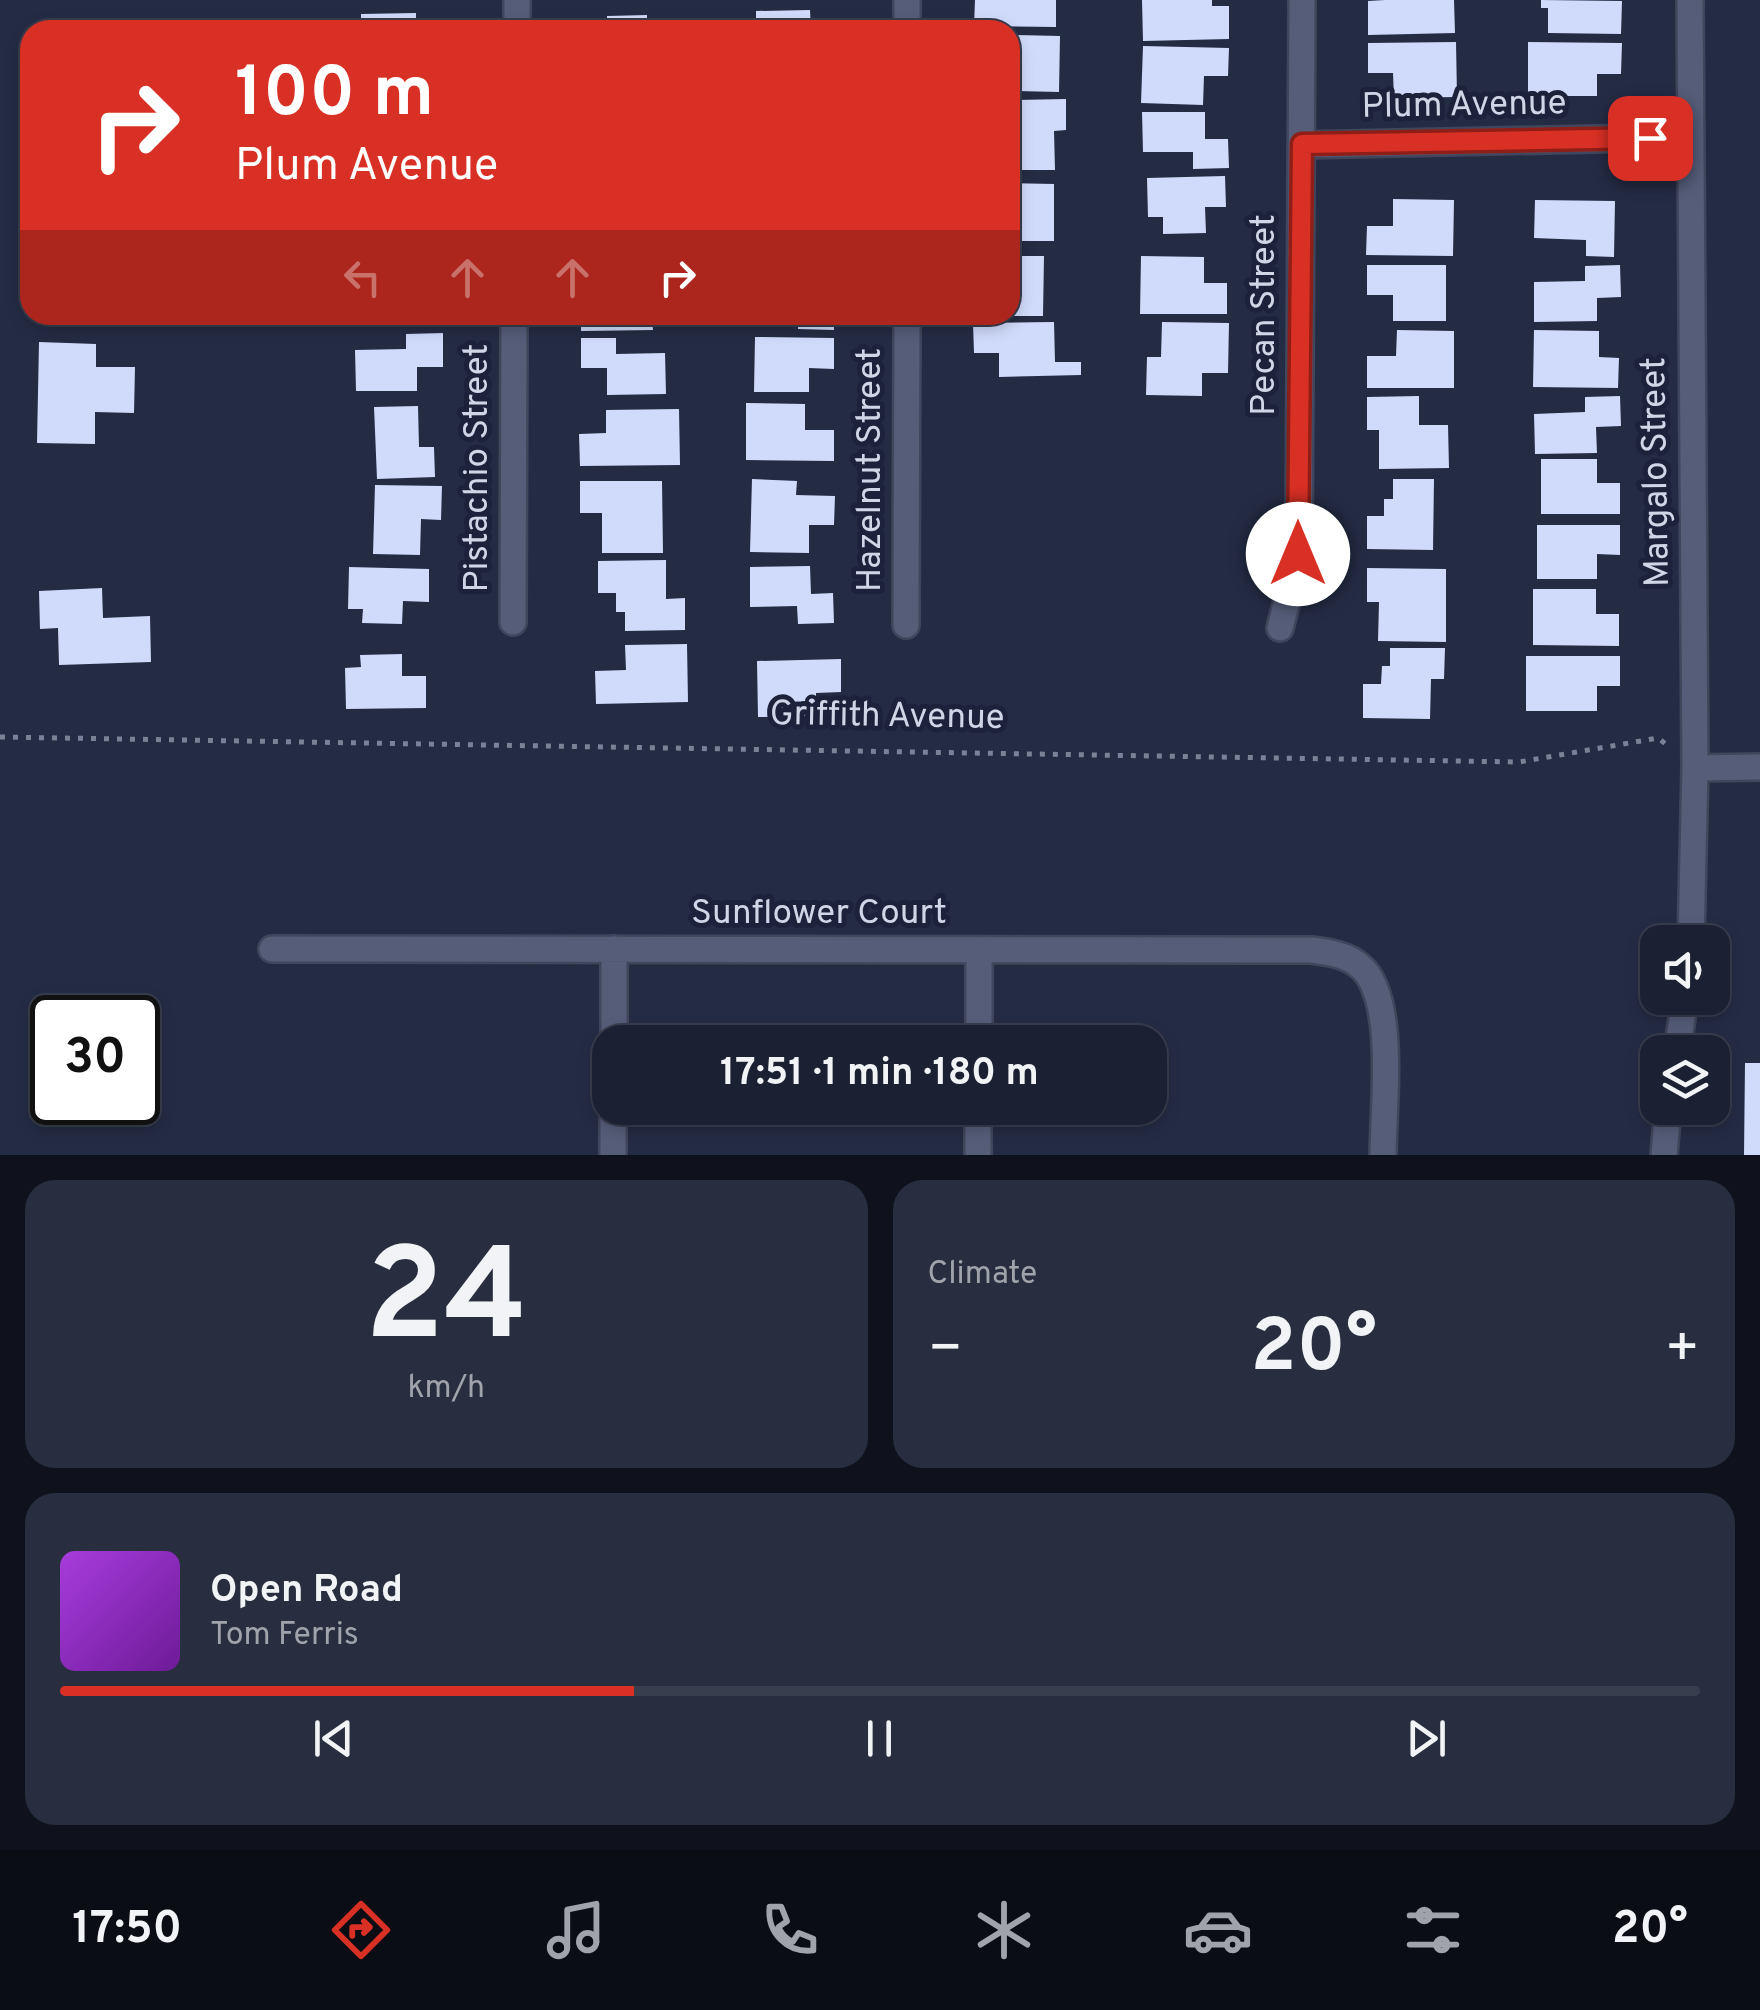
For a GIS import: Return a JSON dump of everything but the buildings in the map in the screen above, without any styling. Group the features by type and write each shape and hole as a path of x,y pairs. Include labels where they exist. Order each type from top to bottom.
{"street":[{"name":"Pecan Street","path":"1280,628 1298,554 1302,0"},
{"name":"Margalo Street","path":"1690,0 1695,768 1691,925"},
{"name":"Plum Avenue","path":"1302,144 1688,137"},
{"name":"Pistachio Street","path":"513,622 514,325"},
{"name":"Hazelnut Street","path":"906,325 906,625"},
{"path":"1695,768 1760,767"},
{"name":"Sunflower Court","path":"272,949 1311,950 1338,954 1361,967 1377,988 1383,1014 1382,1155"},
{"path":"614,949 614,1025"},
{"path":"978,1025 979,950"},
{"path":"614,1125 614,1155"},
{"path":"978,1125 978,1155"},
{"path":"1664,1155 1667,1125"}],"path":[{"name":"Griffith Avenue","path":"0,737 1519,762 1658,738 1695,768"}],"route":[{"path":"1298,554 1302,144 1650,138"}]}
